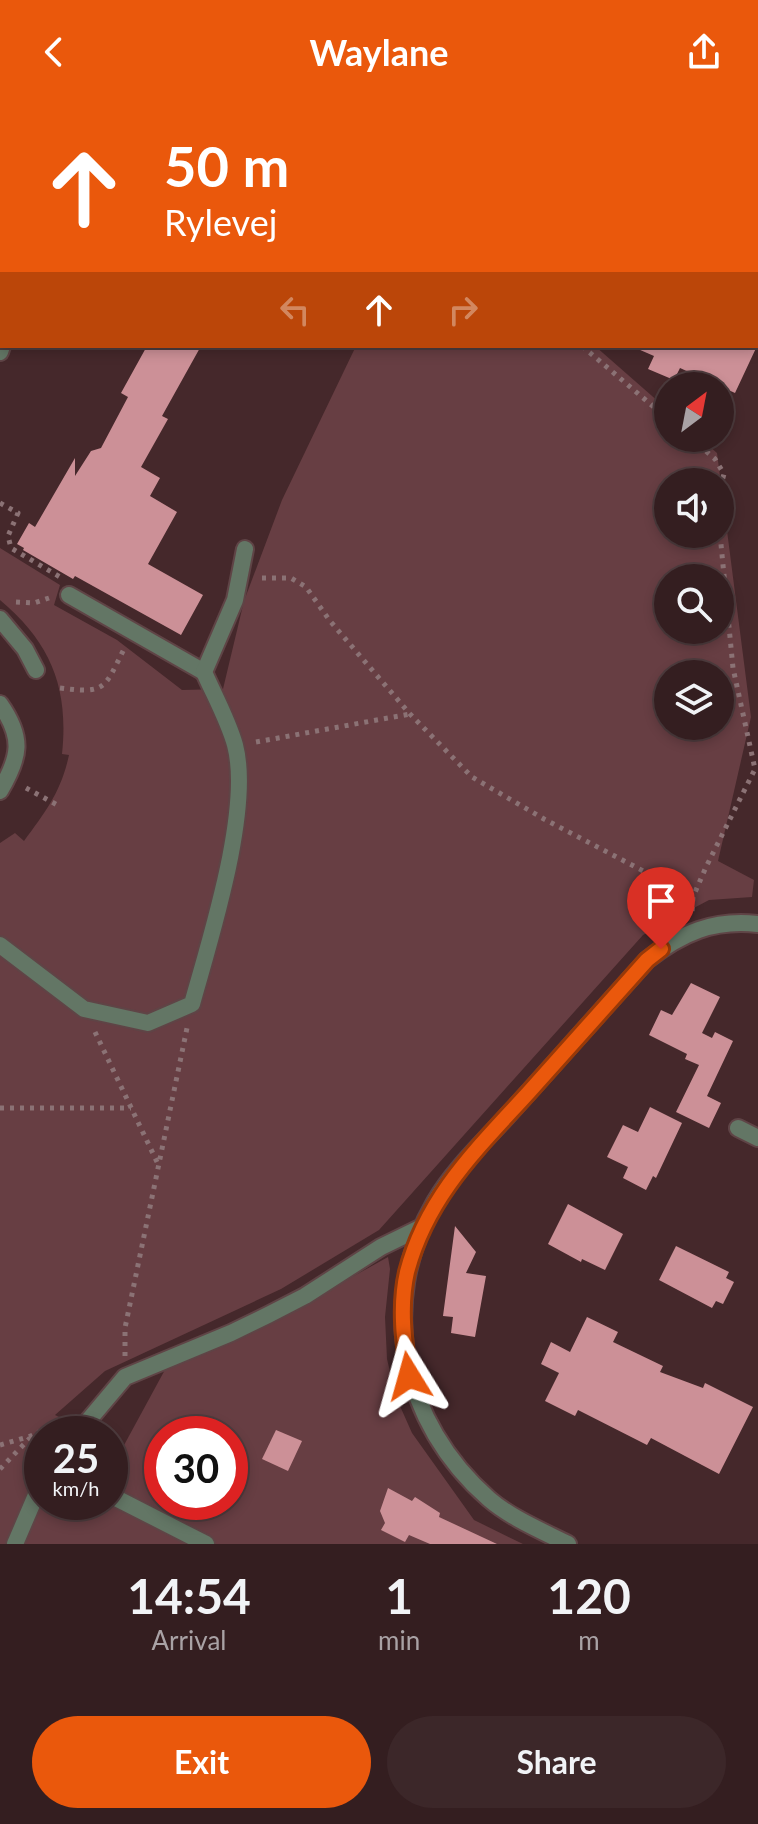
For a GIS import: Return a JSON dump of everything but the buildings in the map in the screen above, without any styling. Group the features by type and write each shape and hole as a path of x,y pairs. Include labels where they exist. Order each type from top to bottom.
{"street":[{"path":"204,672 235,600 245,549"},
{"path":"0,945 84,1009 148,1023 192,1004 233,839 238,780 235,746 204,672 69,595"},
{"path":"0,619 25,649 36,670"},
{"path":"0,704 16,733 18,750 4,785"},
{"path":"568,1544 491,1501 455,1465 427,1423 409,1376 402,1326 406,1275 422,1227 454,1176 647,960 690,932 725,924 758,924"},
{"path":"738,1128 758,1138"},
{"path":"92,1416 125,1377 268,1315 305,1296 381,1247 422,1227"},
{"path":"128,1504 206,1544"},
{"path":"15,1544 25,1520"}],"path":[{"path":"584,348 654,407"},
{"path":"707,452 720,468"},
{"path":"0,503 18,513 8,536 11,548 74,585 69,595 60,590 42,601 27,604 5,600"},
{"path":"690,932 693,897 755,769 733,668 721,548"},
{"path":"239,577 291,578 306,587 330,621 410,714 472,777 544,819 693,897"},
{"path":"60,688 82,692 99,687 107,682 121,655"},
{"path":"235,746 410,714"},
{"path":"4,785 61,807"},
{"path":"125,1377 125,1328 192,1004"},
{"path":"84,1009 159,1164"},
{"path":"0,1108 132,1108"},
{"path":"0,1445 24,1438"},
{"path":"0,1469 24,1443"}],"shaded area":[{"path":"355,348 597,348 654,398 654,452 717,453 719,468 654,468 654,548 729,548 731,564 654,564 654,644 734,644 734,585 751,717 718,861 754,880 752,897 709,900 643,935 379,1230 281,1289 105,1371 57,1416 24,1416 24,1520 128,1520 128,1438 167,1366 289,1312 388,1257 390,1269 385,1317 387,1359 396,1397 412,1433 474,1520 523,1544 0,1544 0,843 15,833 24,841 57,791 69,755 62,754 62,708 53,668 32,633 0,600 0,548 60,585 54,605 117,640 182,690 223,689 244,601 282,500"}],"route":[{"path":"409,1376 402,1326 406,1275 422,1227 436,1200 647,960 661,949"}]}
